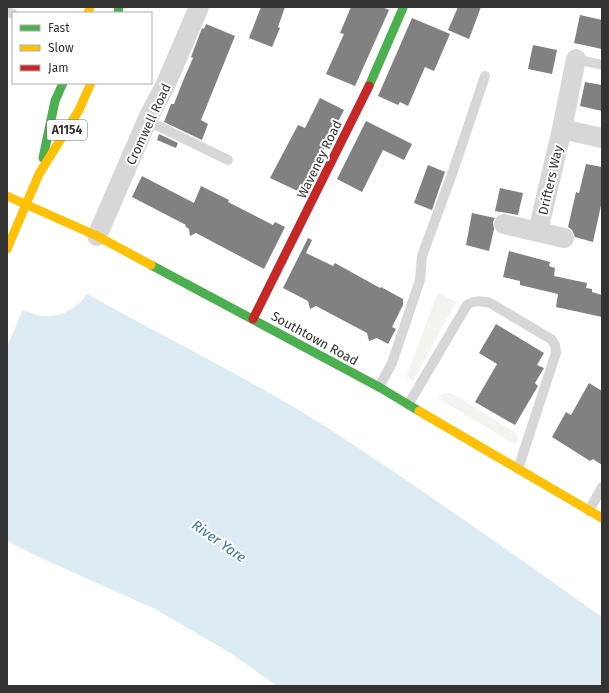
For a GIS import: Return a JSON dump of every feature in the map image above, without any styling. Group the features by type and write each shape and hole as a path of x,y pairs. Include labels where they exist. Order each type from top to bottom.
{"street":[{"name":"Waveney Road","path":"253,319 361,103 403,8"},
{"name":"Cromwell Road","path":"97,236 148,121 166,86 198,9"},
{"name":"Drifters Way","path":"538,231 562,129 576,59"},
{"name":"A1154","path":"39,174 55,101 63,84"},
{"name":"A1154","path":"7,249 39,174 79,110 92,84"},
{"name":"Drifters Way","path":"562,129 602,138"},
{"name":"Southtown Road","path":"7,196 97,236 379,387 602,518"},
{"name":"Drifters Way","path":"504,224 564,238"}],"lane":[{"path":"576,59 602,65"},
{"path":"379,387 392,363 420,280 422,256 452,174 485,76"},
{"path":"148,121 228,160"},
{"path":"408,405 467,305 481,300 490,303 551,339 555,345 556,353 518,469"},
{"path":"589,511 602,487"}],"shaded area":[{"path":"438,292 456,302 413,381 406,377"},
{"path":"447,393 451,393 515,432 518,440 516,445 438,398"}],"water":[{"name":"River Yare","path":"87,294 237,375 325,426 430,496 602,617 602,686 277,686 232,654 155,609 7,541 7,303 38,315 55,316 73,308"}],"pier":[{"path":"7,301 24,307 7,347"}],"building":[{"path":"261,7 285,7 278,27 280,28 272,47 249,38"},
{"path":"351,7 382,7 389,10 355,86 326,74 344,34 340,33"},
{"path":"458,7 481,7 469,39 448,30"},
{"path":"580,15 602,20 602,49 574,43"},
{"path":"412,18 450,34 434,71 425,67 408,106 400,102 398,105 378,96"},
{"path":"206,24 235,36 201,120 208,124 202,140 164,122 171,104 174,104 193,58 191,57 202,28 204,29"},
{"path":"533,45 557,50 552,74 528,69"},
{"path":"585,82 602,85 602,111 580,106"},
{"path":"320,98 344,110 302,193 270,178 298,125 305,128"},
{"path":"366,121 412,144 404,160 383,150 362,192 337,179"},
{"path":"159,134 178,143 176,148 157,140"},
{"path":"586,164 602,167 602,201 593,242 575,237 572,230 568,227 576,192 579,193"},
{"path":"428,165 445,172 432,210 414,203"},
{"path":"142,176 194,203 201,186 229,200 228,202 273,225 275,222 285,227 264,269 196,233 190,236 189,229 185,226 186,225 132,197"},
{"path":"500,188 523,193 518,215 495,211"},
{"path":"472,213 495,218 493,222 494,229 489,251 466,245"},
{"path":"308,238 312,240 306,253 333,266 335,263 403,299 403,305 392,327 396,329 388,344 377,338 369,341 367,333 316,306 310,309 308,301 283,288"},
{"path":"509,251 550,262 549,266 555,268 554,276 587,283 586,288 592,289 592,292 602,295 602,317 556,307 558,294 520,285 520,281 503,277"},
{"path":"496,324 544,353 537,365 544,368 535,383 538,386 515,425 475,402 497,364 479,353"},
{"path":"589,383 602,391 602,465 593,459 590,461 552,437 566,412 571,415"}],"traffic: fast":[{"path":"118,12 119,7"},
{"path":"369,86 403,8"},
{"path":"43,158 55,101 63,84"},
{"path":"151,265 379,387 419,411"}],"traffic: slow":[{"path":"88,12 90,7"},
{"path":"7,249 39,174 79,110 91,84"},
{"path":"7,196 97,236 151,265"},
{"path":"419,411 602,518"}],"traffic: jam":[{"path":"253,319 369,86"}]}
